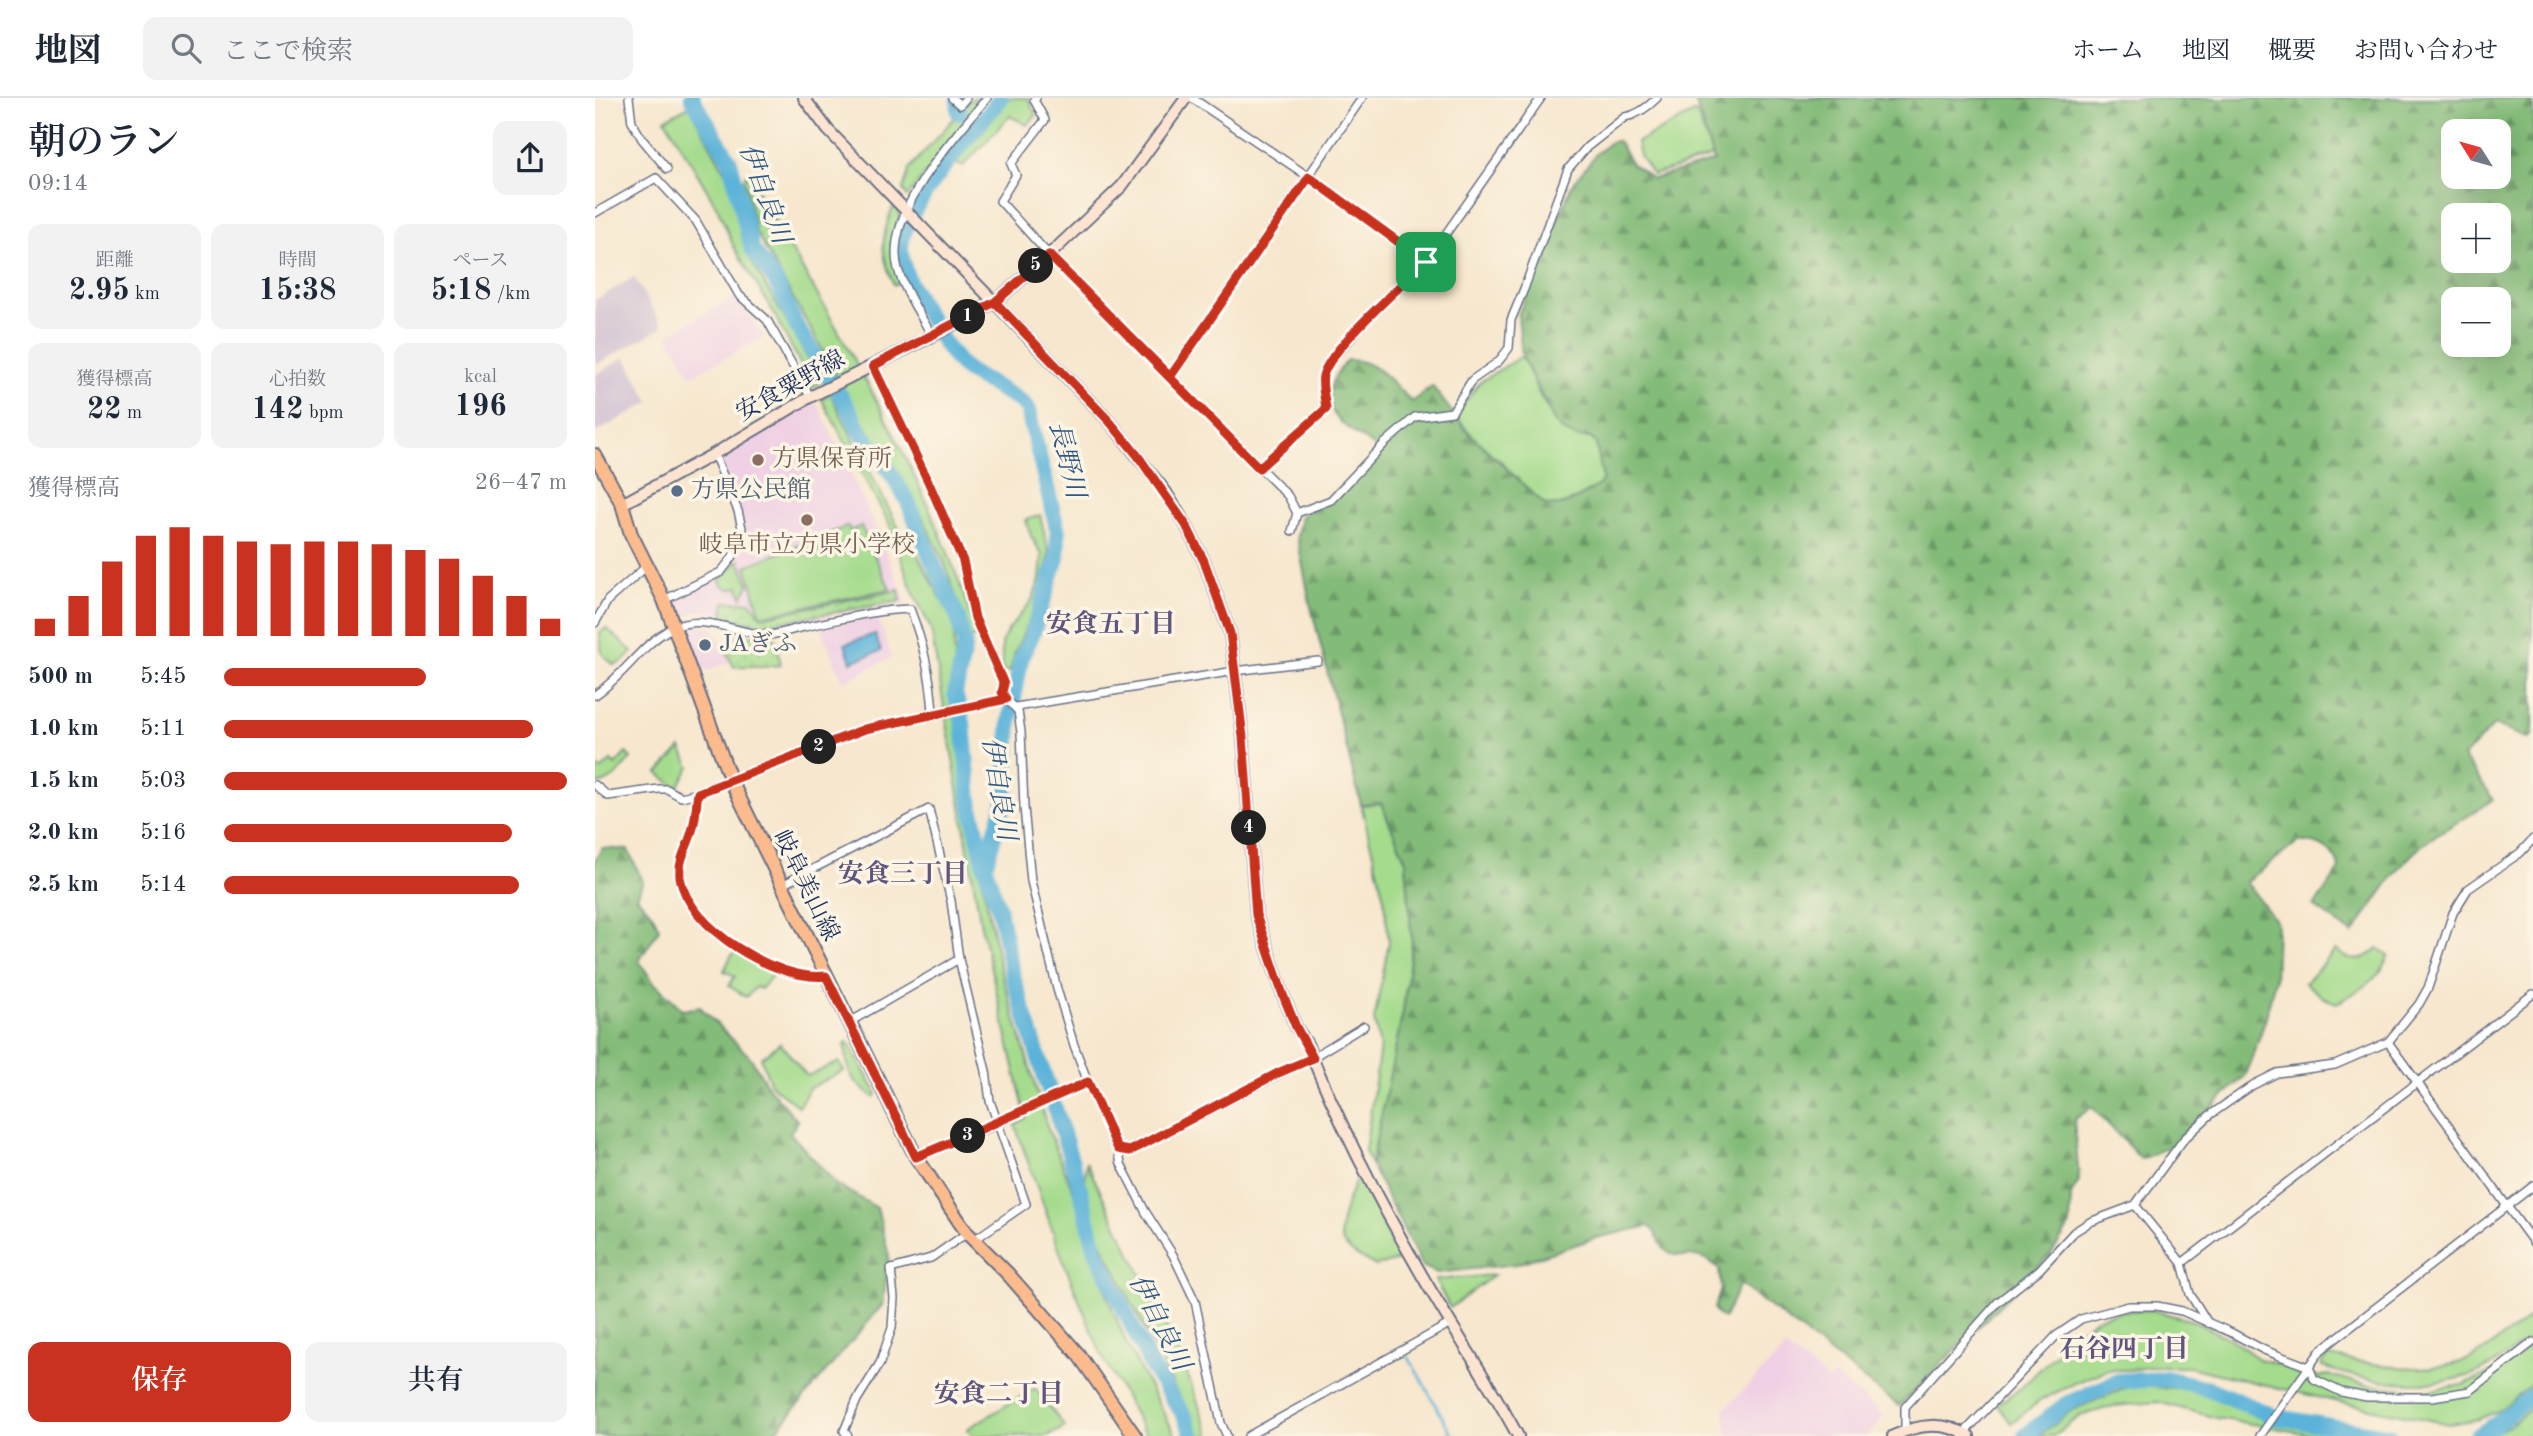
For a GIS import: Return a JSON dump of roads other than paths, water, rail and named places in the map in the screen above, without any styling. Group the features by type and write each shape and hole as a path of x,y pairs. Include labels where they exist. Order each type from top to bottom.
{"main road":[{"name":"岐阜美山線","path":"596,459 622,504 631,534 664,600 730,781 916,1157 971,1237 1008,1274 1078,1354 1135,1436"}],"street":[{"path":"629,98 632,122 642,139 667,169"},
{"path":"804,98 828,130 1110,422 1165,491 1186,525 1204,561 1230,633 1243,737 1256,915 1283,995 1361,1162 1450,1322 1518,1436"},
{"path":"953,98 960,105 966,98"},
{"path":"933,336 898,268 897,248 907,212 932,169 987,98"},
{"path":"1035,98 1045,120 1011,164 1016,175 1000,201 1049,255 1288,496 1297,513 1292,531"},
{"name":"安食粟野線","path":"622,504 714,454 809,394 869,368 995,302 1122,186 1185,98"},
{"path":"1192,98 1309,177 1426,262"},
{"path":"1170,377 1361,98"},
{"path":"1259,468 1326,409 1322,378 1326,367 1368,318 1426,262 1541,98"},
{"path":"1297,513 1331,500 1385,443 1415,417 1452,412 1472,380 1498,362 1509,348 1511,320 1517,301 1524,289 1568,169 1587,147 1625,117 1633,116 1657,98"},
{"path":"595,212 656,178 697,221 739,295 767,320 809,394"},
{"path":"869,368 928,481 963,561 975,618 1004,684 1002,692 1016,707 1021,732 1031,881 1058,994 1088,1082 1118,1149 1121,1164 1145,1211 1173,1255 1195,1301 1221,1423 1227,1436"},
{"path":"664,600 720,572 732,558 740,540 742,528 738,511 714,454"},
{"path":"595,623 608,600 647,566"},
{"path":"595,695 611,684 650,642 674,627 710,622 770,635 883,610 910,609 920,634 935,713"},
{"path":"1016,707 1235,671 1318,661"},
{"path":"595,785 608,796 667,789 681,797 698,793 865,729 1006,699"},
{"path":"698,793 692,831 681,858 680,874 683,888 697,912 720,937 768,964 798,976 826,976"},
{"path":"782,885 929,809 951,901 959,959 986,1071 990,1101 1026,1204 931,1258 891,1269 894,1298 892,1328 880,1363 857,1401 844,1431 848,1436"},
{"path":"1905,1430 1905,1407 1998,1302 2039,1270 2074,1232 2090,1222 2135,1205 2184,1139 2210,1115 2253,1085 2277,1073 2335,1065 2388,1042 2419,1004 2428,988 2453,913 2462,898 2487,874 2520,853 2533,839"},
{"path":"848,1023 959,959"},
{"path":"2182,1263 2533,994"},
{"path":"1118,1149 1130,1151 1278,1073 1313,1058 1364,1026"},
{"path":"2388,1042 2533,1242"},
{"path":"916,1157 998,1124 1025,1108 1088,1082"},
{"path":"2260,1436 2321,1350 2533,1186"},
{"path":"2135,1205 2182,1263 2190,1294 2209,1323"},
{"path":"1893,1436 1905,1430 1932,1425 1951,1427 1965,1435 2056,1336 2081,1319 2129,1306 2157,1306 2182,1311 2306,1371 2314,1379 2341,1392 2367,1397 2432,1396 2470,1391 2533,1342"},
{"path":"1248,1436 1450,1322"}],"water":[{"path":"875,634 881,651 851,662 845,644"}],"waterway":[{"name":"伊自良川","path":"692,98 730,161 752,249 775,280 798,329 858,428 907,500 958,618 965,645 955,693 963,723 970,801 985,867 999,909 1013,977 1078,1181 1096,1251 1152,1368 1184,1415 1193,1436"},
{"path":"958,98 959,113"},
{"name":"長野川","path":"986,863 1005,800 1010,720 1021,659 1032,635 1057,558 1058,532 1027,407 966,370 955,358 913,290 901,252 903,235 924,194 1001,98"},
{"path":"1408,1356 1453,1436"},
{"name":"伊自良川","path":"2025,1436 2066,1404 2118,1381 2170,1379 2207,1388 2276,1417 2390,1436"},
{"name":"伊自良川","path":"2476,1436 2533,1395"}],"place":[{"name":"方県保育所","path":"758,460"},
{"name":"方県公民館","path":"677,491"},
{"name":"岐阜市立方県小学校","path":"807,520"},
{"name":"JAぎふ","path":"705,645"}],"district":[{"name":"安食五丁目","path":"1111,625"},
{"name":"安食三丁目","path":"903,875"},
{"name":"石谷四丁目","path":"2124,1350"},
{"name":"安食二丁目","path":"999,1395"}]}
